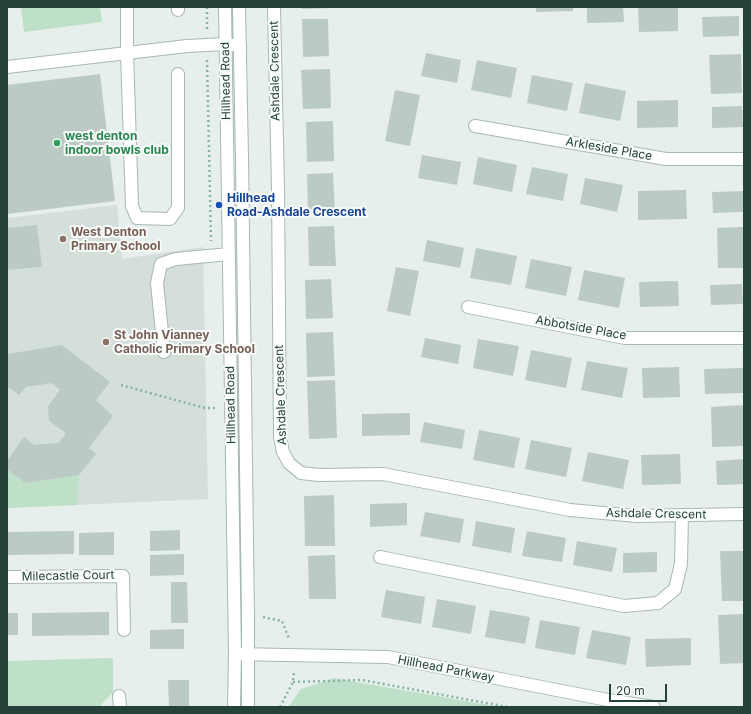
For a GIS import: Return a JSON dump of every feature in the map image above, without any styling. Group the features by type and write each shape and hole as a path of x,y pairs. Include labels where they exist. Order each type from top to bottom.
{"street":[{"path":"127,7 132,206 136,218 170,219 178,208 178,74"},
{"name":"Hillhead Road","path":"225,7 235,654 234,707"},
{"name":"Hillhead Road","path":"239,7 248,707"},
{"name":"Ashdale Crescent","path":"274,7 278,188 280,437 283,452 288,463 301,473 319,475 383,474 570,510 636,516 744,514"},
{"path":"7,67 187,46 225,44 240,46"},
{"name":"Arkleside Place","path":"476,126 666,159 744,159"},
{"path":"164,352 156,283 162,264 176,259 229,254"},
{"name":"Abbotside Place","path":"468,307 625,338 744,338"},
{"path":"380,557 624,606 658,603 675,589 681,564 682,515"},
{"name":"Milecastle Court","path":"7,577 123,576 124,630"},
{"name":"Hillhead Parkway","path":"235,654 248,653 388,657 613,704 654,707"}],"path":[{"path":"121,385 205,408 231,407"},
{"path":"293,682 362,680 508,707"}],"shaded area":[{"name":"St John Vianney Catholic Primary School","path":"117,205 122,259 203,247 208,499 7,508 7,218"}],"green space":[{"path":"21,7 100,7 102,22 24,32"},
{"path":"7,469 25,483 79,475 77,505 7,508"},
{"path":"113,658 113,692 99,707 7,707 7,661"},
{"path":"334,678 500,707 288,707 301,689"}],"building":[{"path":"302,7 331,7 331,8 302,9"},
{"path":"536,7 573,7 573,11 536,12"},
{"path":"587,7 623,7 624,22 587,23"},
{"path":"678,7 678,31 639,32 638,8"},
{"path":"739,16 739,36 703,37 702,17"},
{"path":"302,19 328,19 329,56 303,57"},
{"path":"426,53 461,60 457,83 421,76"},
{"path":"741,54 742,93 711,94 709,55"},
{"path":"477,60 517,68 511,98 471,90"},
{"path":"330,69 331,108 303,109 301,70"},
{"name":"west denton indoor bowls club","path":"100,74 115,201 7,214 7,85"},
{"path":"532,75 573,83 567,111 527,103"},
{"path":"585,83 626,91 620,121 579,113"},
{"path":"395,90 420,95 410,146 385,141"},
{"path":"678,100 678,127 637,128 637,101"},
{"path":"742,106 743,127 712,128 712,107"},
{"path":"333,121 334,161 307,162 306,122"},
{"path":"422,155 461,162 457,185 418,178"},
{"path":"478,157 517,165 512,192 473,184"},
{"path":"532,167 568,174 563,201 526,194"},
{"path":"333,173 335,213 308,214 307,174"},
{"path":"585,178 623,185 617,212 580,204"},
{"path":"686,190 687,219 638,220 638,191"},
{"path":"744,191 744,212 713,213 712,192"},
{"path":"37,225 42,267 7,270 7,228"},
{"path":"334,226 336,266 309,266 308,227"},
{"path":"743,227 744,268 718,268 717,228"},
{"path":"427,240 464,248 460,268 423,261"},
{"path":"476,248 517,256 511,285 470,278"},
{"path":"531,259 572,267 566,296 525,288"},
{"path":"396,267 419,271 410,316 387,311"},
{"path":"584,270 625,278 619,308 578,300"},
{"path":"331,279 333,318 306,319 305,280"},
{"path":"678,281 679,306 640,307 639,282"},
{"path":"742,284 743,304 711,305 710,285"},
{"path":"333,332 335,376 307,377 306,333"},
{"path":"425,338 461,345 458,364 421,357"},
{"path":"478,339 519,346 513,376 473,368"},
{"path":"62,345 110,382 96,400 113,416 89,448 96,454 79,475 25,483 7,469 7,461 24,437 34,445 59,443 66,433 49,421 48,406 60,390 52,383 26,387 19,395 7,386 7,354"},
{"path":"531,350 572,358 566,388 525,380"},
{"path":"587,361 628,368 622,398 581,390"},
{"path":"679,367 680,397 643,398 642,368"},
{"path":"744,368 744,393 705,394 704,369"},
{"path":"335,380 337,438 309,439 307,381"},
{"path":"744,405 744,446 712,447 711,407"},
{"path":"410,413 410,435 362,436 362,414"},
{"path":"424,422 465,430 462,449 420,442"},
{"path":"479,430 520,438 514,468 473,460"},
{"path":"531,440 572,448 566,477 525,469"},
{"path":"588,452 629,460 623,489 582,481"},
{"path":"680,454 681,484 642,485 641,455"},
{"path":"744,459 744,484 717,485 716,461"},
{"path":"334,495 335,546 305,546 304,496"},
{"path":"407,503 407,525 370,527 370,504"},
{"path":"425,512 464,519 460,543 420,536"},
{"path":"476,521 515,528 511,553 472,546"},
{"path":"180,530 180,550 150,551 150,531"},
{"path":"74,531 74,554 7,555 7,532"},
{"path":"527,531 566,538 562,562 522,556"},
{"path":"114,532 114,555 79,555 79,533"},
{"path":"577,541 617,548 612,572 573,565"},
{"path":"720,551 744,551 744,601 722,601"},
{"path":"657,552 657,572 623,573 623,553"},
{"path":"184,554 184,575 150,576 150,555"},
{"path":"335,555 336,599 309,599 308,556"},
{"path":"171,582 187,582 188,623 171,623"},
{"path":"386,590 425,597 421,624 381,617"},
{"path":"437,599 476,606 471,634 432,627"},
{"path":"490,610 530,617 525,644 485,637"},
{"path":"109,612 109,635 32,636 32,613"},
{"path":"7,613 18,613 18,635 7,635"},
{"path":"744,614 744,663 720,664 718,615"},
{"path":"540,620 580,627 575,655 535,648"},
{"path":"184,629 184,649 150,649 150,630"},
{"path":"592,630 631,637 626,665 586,658"},
{"path":"691,638 691,665 646,667 645,639"},
{"path":"168,680 189,680 189,707 169,707"}],"place":[{"name":"west denton indoor bowls club","path":"57,143"},
{"name":"Hillhead Road-Ashdale Crescent","path":"219,205"},
{"name":"West Denton Primary School","path":"63,239"},
{"name":"St John Vianney Catholic Primary School","path":"106,342"}]}
